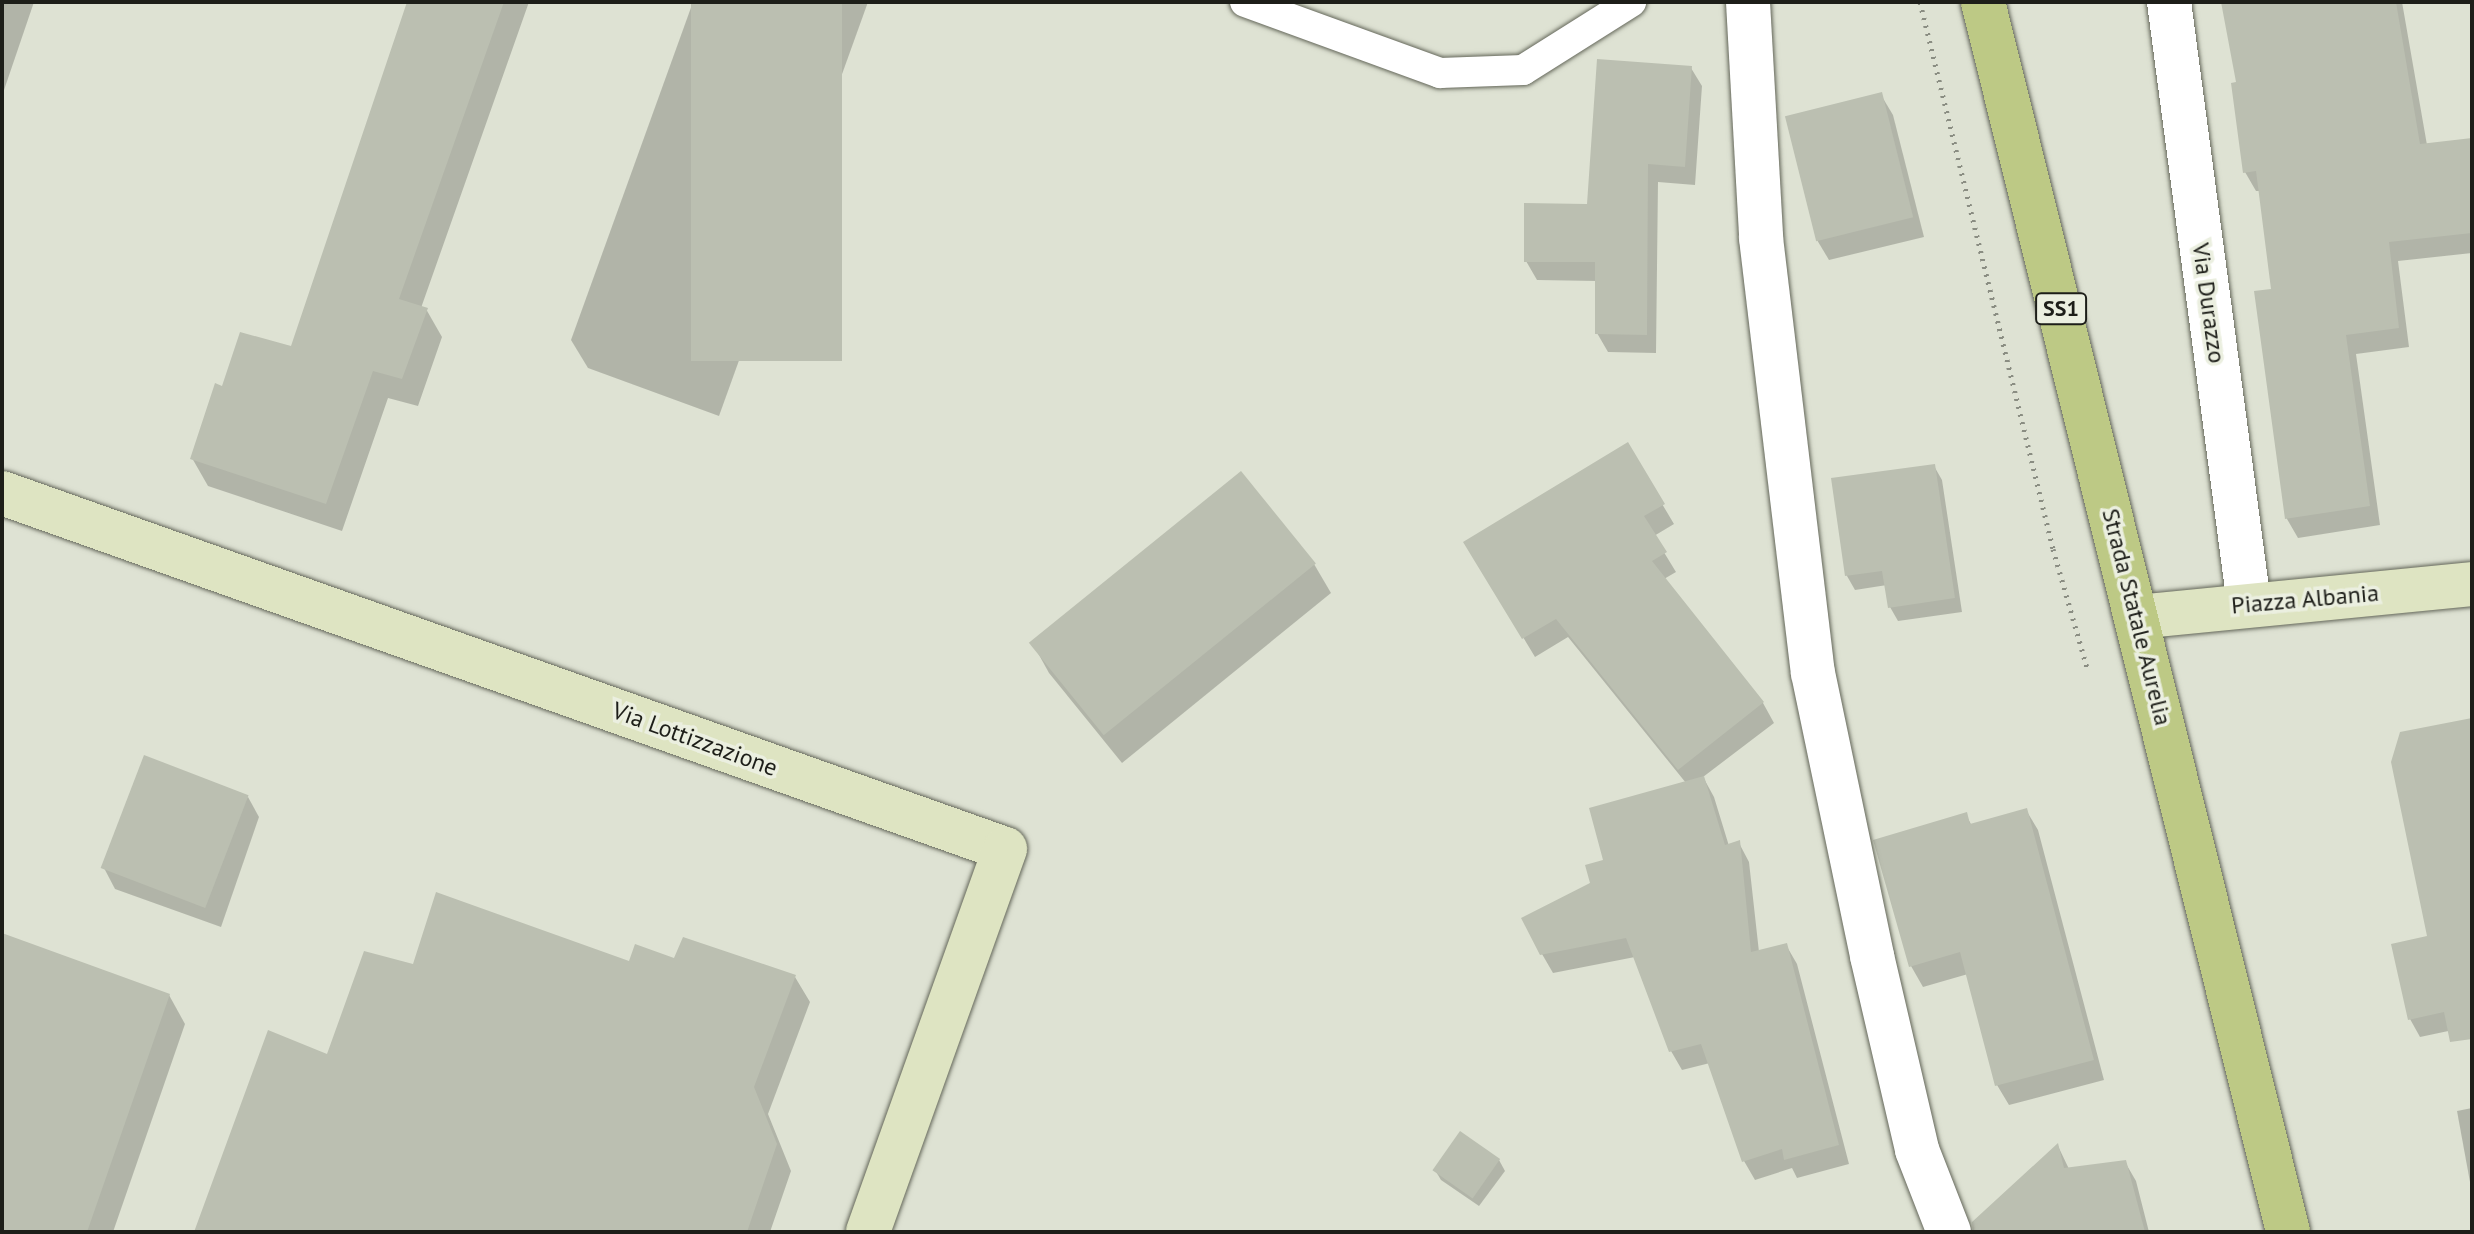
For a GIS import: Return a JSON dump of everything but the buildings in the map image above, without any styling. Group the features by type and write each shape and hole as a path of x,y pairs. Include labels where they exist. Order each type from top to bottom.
{"main road":[{"name":"Strada Statale Aurelia","path":"1983,2 2288,1232"}],"street":[{"path":"1748,2 1761,238 1813,673 1872,956 1917,1150 1949,1232"},
{"name":"Via Durazzo","path":"2169,2 2249,604"},
{"name":"Via Lottizzazione","path":"2,493 1005,849 868,1232"},
{"name":"Piazza Albania","path":"2137,617 2472,584"}],"lane":[{"path":"1245,2 1440,73 1523,70 1631,2"}]}
